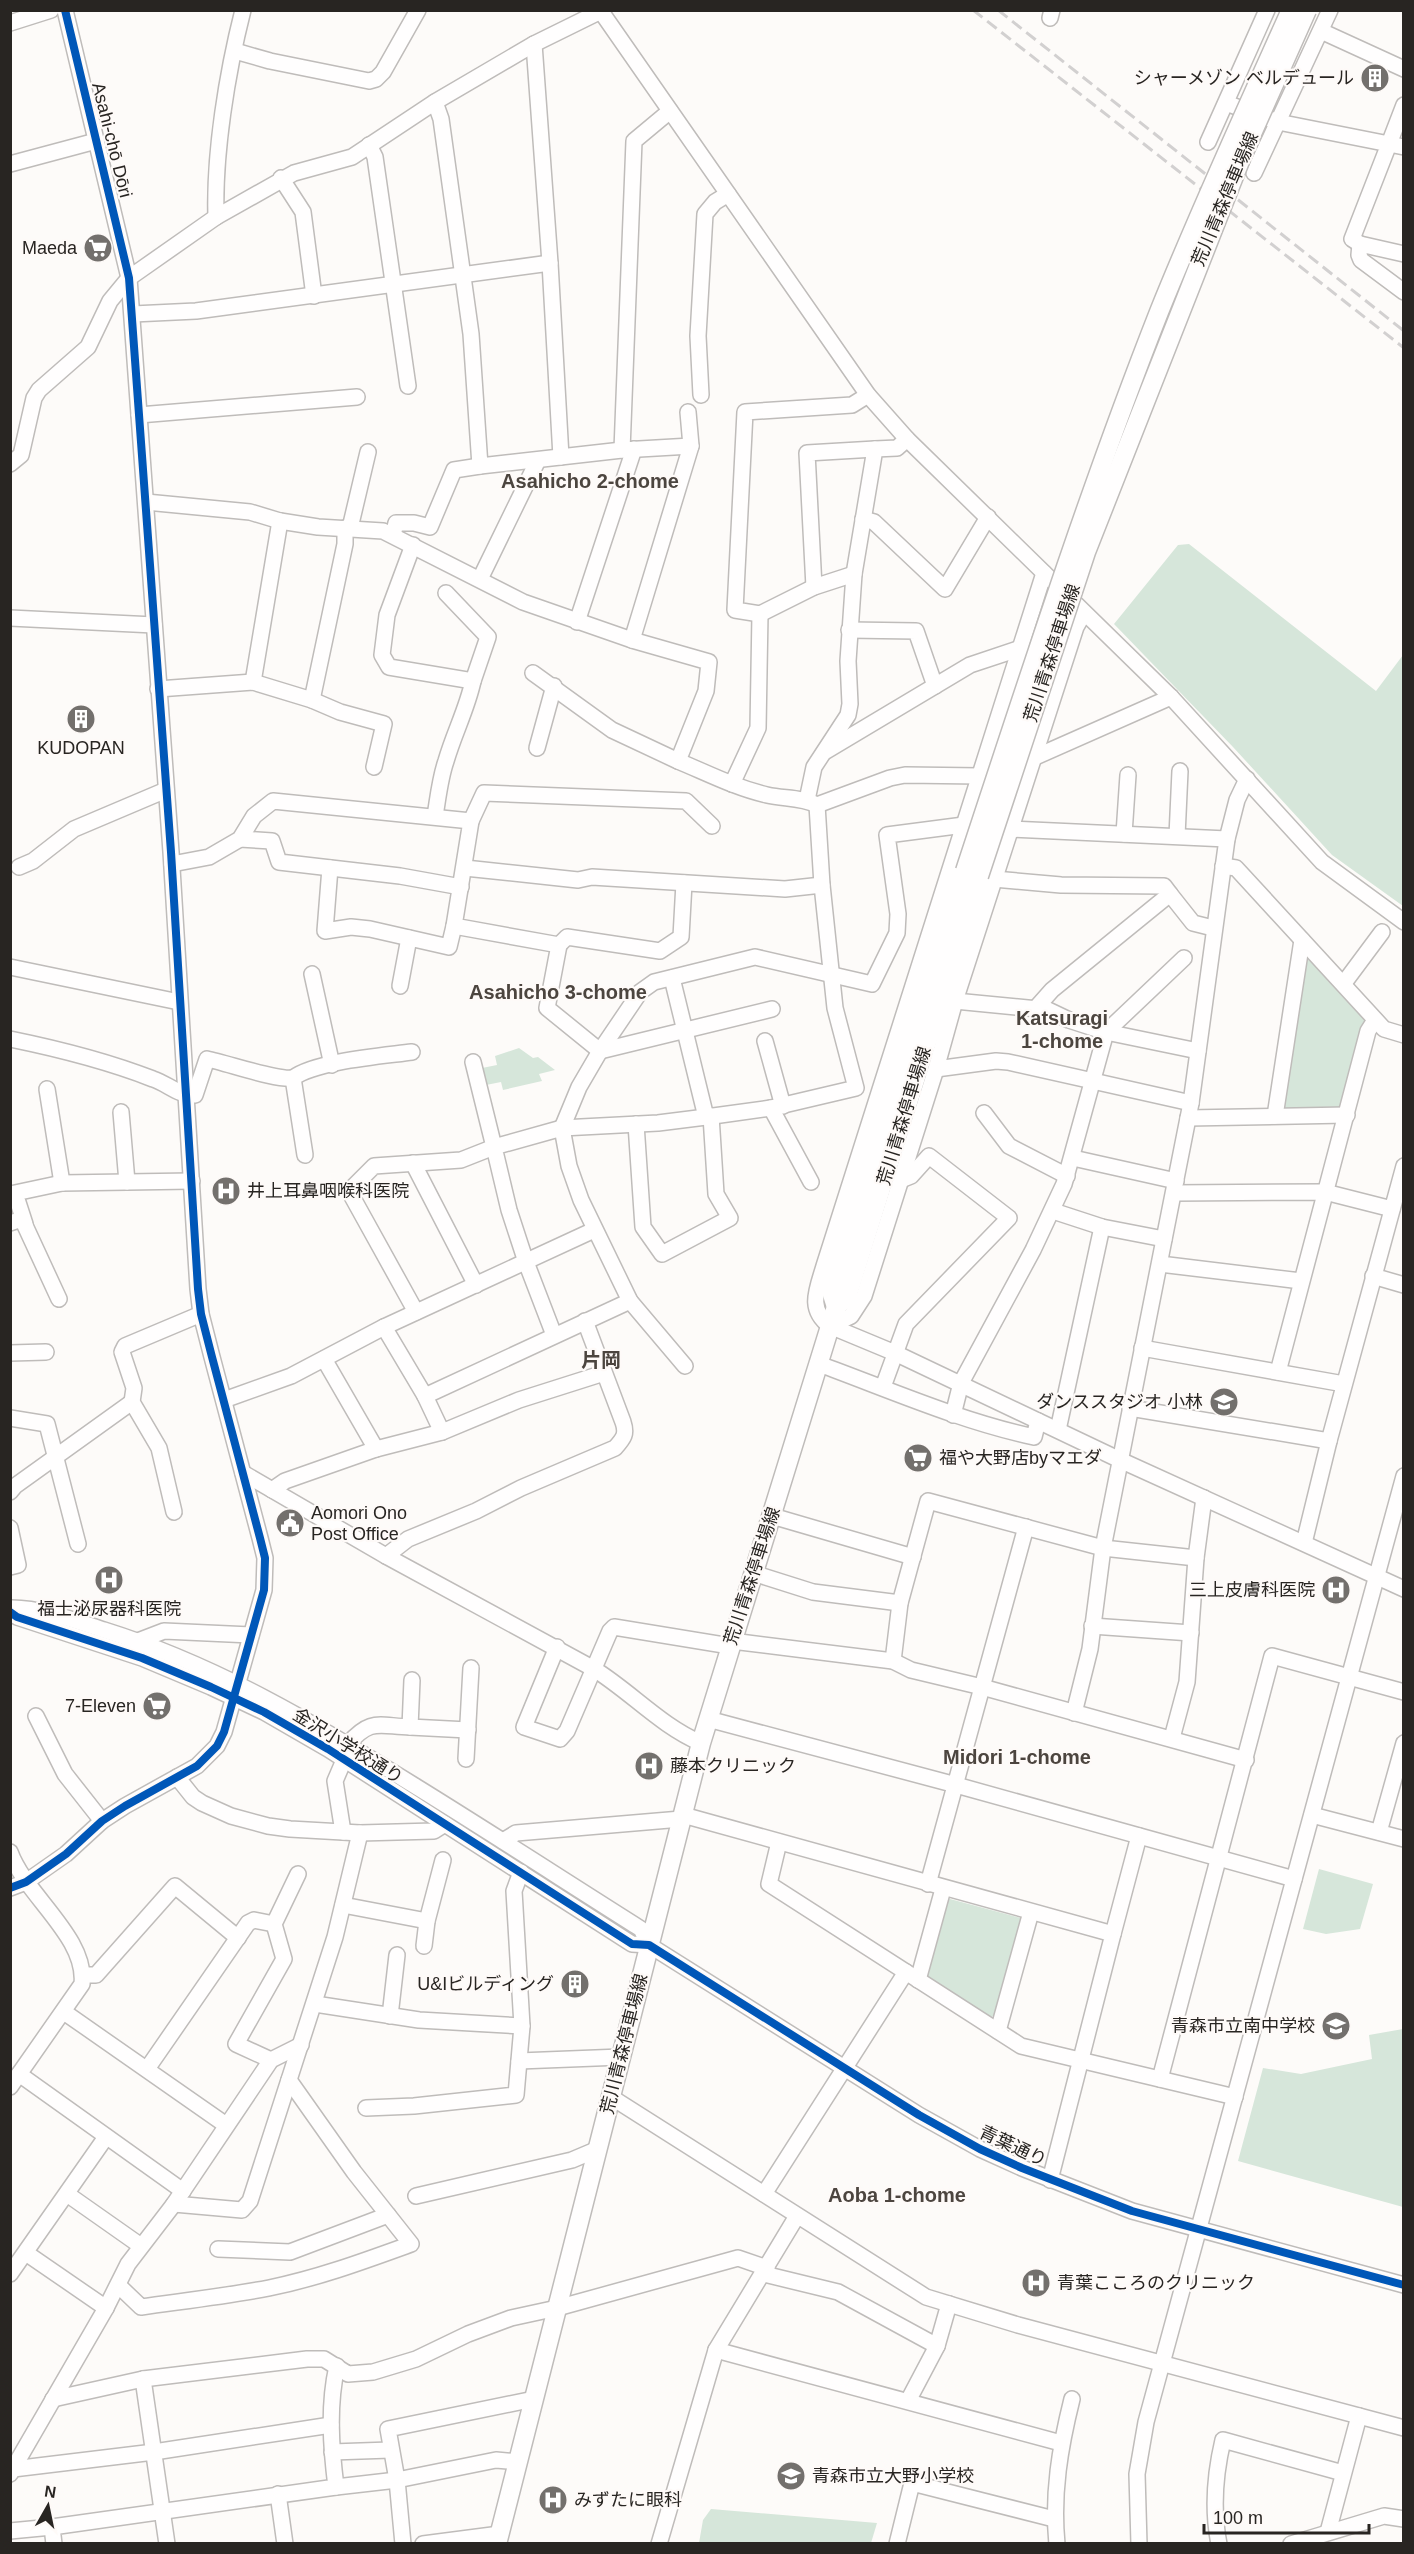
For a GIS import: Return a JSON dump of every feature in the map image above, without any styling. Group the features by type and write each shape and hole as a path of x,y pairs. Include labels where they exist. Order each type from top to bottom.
{"main road":[{"name":"荒川青森停車場線","path":"980,875 1071,548 1160,311 1291,10"},
{"name":"荒川青森停車場線","path":"499,2539 701,1743 836,1307 847,1297 980,875 1086,552 1238,166 1307,10"}],"street":[{"path":"10,23 51,10"},
{"name":"Asahi-chō Dōri","path":"10,1888 26,1882 66,1854 102,1821 197,1766 217,1746 224,1732 261,1606 266,1575 260,1538 201,1314 133,314 129,278 64,10"},
{"path":"216,217 215,179 243,10"},
{"path":"235,51 270,61 369,81 376,79 383,72 418,10"},
{"path":"10,464 21,455 34,398 39,390 88,347 110,301 129,278 216,217 281,178 352,157 435,102 600,10 868,395 908,439 1171,697 1247,779 1295,836 1322,862 1404,922"},
{"path":"1208,142 1268,10"},
{"path":"1254,173 1330,10"},
{"path":"1321,31 1404,69"},
{"path":"534,45 561,457"},
{"path":"435,102 441,119 471,334 480,466"},
{"path":"1226,103 1278,122 1396,146"},
{"path":"1404,105 1396,146 1352,239 1360,244 1404,254"},
{"path":"577,622 628,450 634,141 670,111"},
{"path":"10,164 96,141"},
{"path":"369,145 375,157 408,386"},
{"path":"281,178 303,212 314,296"},
{"path":"700,395 698,336 705,214 715,201 728,194"},
{"path":"1360,244 1361,260 1404,292"},
{"path":"133,314 196,311 550,263"},
{"path":"854,574 814,587 759,614 735,610 745,412 852,405 868,395"},
{"path":"139,415 357,397"},
{"path":"632,640 691,446 688,412"},
{"path":"814,587 807,453 897,448 908,439"},
{"path":"393,535 396,523 414,523 430,527 454,470 628,450 691,446"},
{"path":"417,1312 349,1191 374,1166 461,1160 494,1146 562,1128 709,1117 777,1107 856,1088 835,1008 812,803 811,775 819,756 848,715 850,704 849,630 854,574 875,448"},
{"path":"312,700 348,528 368,452"},
{"path":"480,579 537,460"},
{"path":"146,502 250,512 280,521 318,527 383,531 523,602 632,640 709,662 706,691 678,761"},
{"path":"863,519 874,522 945,589 988,517"},
{"path":"253,682 280,521"},
{"path":"413,545 387,615 382,655 389,667 473,681"},
{"path":"1044,573 824,1266 816,1297 816,1310 821,1320 830,1326 961,1383 1120,1460 1404,1589"},
{"path":"435,816 445,764 466,711 473,681 488,637 446,593"},
{"path":"830,1326 851,1316 864,1296 936,1069 955,1001 980,875 1010,829 1076,627 1084,613"},
{"path":"732,784 758,728 759,614"},
{"path":"10,618 154,625"},
{"path":"849,630 916,631 935,686"},
{"path":"819,756 970,665 1021,648"},
{"path":"533,673 612,730 732,784 768,795 812,803 905,775 980,776"},
{"path":"158,689 253,682 312,700 340,712 384,724 374,767"},
{"path":"537,748 554,686"},
{"path":"1033,758 1171,697"},
{"path":"1177,836 1180,771"},
{"path":"1124,834 1128,775"},
{"path":"1074,1713 1090,1649 1103,1548 1190,1111 1213,928 1227,839 1237,800 1247,779"},
{"path":"19,867 33,861 74,829 166,790"},
{"path":"330,868 325,931 351,927 449,947 465,868 471,821 484,793 686,801 712,826"},
{"path":"172,864 209,857 240,838 254,816 273,801 471,821"},
{"path":"685,1366 630,1302 594,1230 569,1166 562,1128 579,1087 600,1051 646,986 654,982 754,957 872,984 897,933 898,914 887,835 964,825"},
{"path":"1010,829 1227,839"},
{"path":"240,838 272,841 279,862 461,886"},
{"path":"1223,866 1236,868 1384,1029 1404,1035"},
{"path":"465,868 578,880 592,878 785,889 822,885"},
{"path":"980,875 1060,885 1164,886 1193,923 1213,928"},
{"path":"600,1051 547,1008 558,945 567,937 660,951 681,937 684,883"},
{"path":"1036,1008 1052,990 1170,894"},
{"path":"454,926 558,945"},
{"path":"1344,983 1382,932"},
{"path":"400,986 409,938"},
{"path":"1275,1116 1302,940"},
{"path":"953,1415 961,1383 1053,1210 1067,1176 1106,1032 1184,958"},
{"path":"10,967 179,1002"},
{"path":"312,974 332,1065"},
{"path":"636,1124 643,1227 662,1254 730,1218 716,1194 709,1117 672,978"},
{"path":"955,1001 1048,1010 1069,1020 1106,1032 1198,1051"},
{"path":"600,1051 771,1009"},
{"path":"1278,1372 1368,1031 1376,1020"},
{"path":"10,1039 67,1051 156,1079 186,1096 195,1095 207,1059 255,1070 284,1080 293,1078 301,1072 332,1065 412,1052"},
{"path":"765,1041 777,1107 811,1182"},
{"path":"936,1069 996,1061 1093,1082 1190,1111 1275,1116 1347,1115"},
{"path":"473,1062 509,1210 525,1262 554,1335"},
{"path":"293,1078 305,1155"},
{"path":"47,1089 62,1183"},
{"path":"121,1112 127,1182"},
{"path":"984,1113 1009,1146 1067,1176"},
{"path":"882,1387 906,1324 1009,1218 929,1156 911,1176 901,1180"},
{"path":"1073,1158 1175,1187 1325,1192 1392,1209"},
{"path":"413,1163 476,1285"},
{"path":"1304,1544 1344,1384 1404,1166"},
{"path":"59,1299 18,1224 15,1193 62,1183 192,1180"},
{"path":"1053,1210 1102,1227 1164,1239"},
{"path":"1058,1430 1102,1227"},
{"path":"224,1400 291,1376 384,1327 594,1230"},
{"path":"1160,1264 1301,1281"},
{"path":"1373,1276 1404,1285"},
{"path":"425,1396 630,1302"},
{"path":"174,1512 159,1448 132,1402 134,1388 122,1352 125,1346 201,1314"},
{"path":"386,1556 408,1539 477,1511 521,1488 615,1448 626,1432 585,1321"},
{"path":"384,1327 425,1396 442,1432"},
{"path":"1142,1348 1344,1384"},
{"path":"10,1353 46,1352"},
{"path":"324,1359 376,1449"},
{"path":"819,1364 999,1430 1034,1437 1038,1421"},
{"path":"272,1490 285,1482 376,1449 442,1432 519,1400 604,1372"},
{"path":"10,1492 15,1486 132,1402"},
{"path":"1131,1408 1329,1441"},
{"path":"10,1418 48,1424 78,1544"},
{"path":"243,1473 386,1556 557,1647 625,1689 659,1719 682,1735 701,1743"},
{"path":"1139,2544 1137,2474 1146,2422 1404,1476"},
{"path":"1172,1738 1187,1682 1196,1558 1204,1498"},
{"path":"893,1661 900,1603 928,1501 1103,1548 1196,1558"},
{"path":"772,1516 913,1557"},
{"path":"928,1884 1026,1527"},
{"path":"10,1528 18,1565 10,1567"},
{"path":"753,1573 813,1592 900,1603"},
{"name":"金沢小学校通り","path":"10,1610 69,1619 138,1641 348,1744 640,1929 649,1945"},
{"name":"金沢小学校通り","path":"10,1610 17,1617 235,1690 632,1944 649,1945"},
{"path":"1092,1626 1191,1633"},
{"path":"557,1647 524,1727 560,1739 567,1731 610,1630 614,1628 893,1661 911,1670 1172,1738 1246,1760"},
{"path":"138,1641 164,1631 251,1635"},
{"path":"1160,2079 1272,1656 1404,1692"},
{"path":"466,1759 471,1668"},
{"path":"410,1727 412,1680"},
{"path":"36,1716 65,1774 102,1821"},
{"path":"708,1719 1294,1879"},
{"path":"348,1744 368,1726 468,1730"},
{"path":"1379,1832 1400,1768 1404,1743"},
{"path":"343,1832 335,1781 344,1760"},
{"path":"177,1777 193,1797 231,1816 290,1829 360,1833 434,1831 445,1824"},
{"path":"1312,1815 1404,1839"},
{"path":"503,1841 516,1833 682,1817 1113,1935"},
{"path":"10,1852 26,1882 76,1951 83,1975 82,1984 15,2081 106,2137 179,2197 242,2210 250,2201 315,2004 343,1905 360,1833"},
{"path":"1050,2180 1139,1836"},
{"path":"779,1842 769,1884 1028,2048 1234,2097"},
{"path":"424,1946 427,1921 443,1860"},
{"path":"366,2108 414,2106 516,2095 522,2026 514,1895 521,1872"},
{"path":"271,2060 236,2044 284,1959 274,1924 298,1874"},
{"path":"83,1975 96,1975 175,1886 238,1938"},
{"path":"764,2194 844,2068 912,1976 943,1889"},
{"path":"343,1905 427,1921"},
{"path":"998,2031 1031,1912"},
{"path":"147,2069 248,1923 254,1920 274,1924"},
{"name":"青葉通り","path":"649,1945 844,2068 994,2156 1132,2211 1404,2285"},
{"path":"390,2016 398,1954"},
{"path":"315,2004 390,2016 522,2026"},
{"path":"64,2012 226,2125"},
{"path":"12,2472 106,2308 128,2264 179,2197 271,2060 301,2045"},
{"path":"519,2061 621,2057"},
{"path":"118,2285 141,2307 269,2288 344,2268 411,2244 354,2172 289,2080"},
{"path":"611,2097 926,2297 1018,2325 1404,2428"},
{"path":"10,2274 106,2137"},
{"path":"417,2196 572,2160 598,2149"},
{"path":"67,2194 141,2246"},
{"path":"218,2250 290,2252 388,2215"},
{"path":"659,2544 716,2350 797,2216"},
{"path":"26,2253 106,2308"},
{"path":"53,2399 143,2379 319,2358 348,2374 373,2372 416,2359 468,2334 511,2318 557,2308 738,2258 765,2271 838,2292 937,2346"},
{"path":"908,2401 937,2346 949,2304"},
{"path":"716,2350 1061,2443"},
{"path":"336,2487 331,2424 333,2383 337,2366"},
{"path":"143,2379 167,2544"},
{"path":"403,2544 397,2480 388,2429 534,2399"},
{"path":"1057,2544 1054,2519 1061,2443 1072,2399"},
{"path":"1328,2532 1359,2416"},
{"path":"12,2472 331,2424"},
{"path":"1219,2544 1215,2505 1217,2465 1223,2440 1342,2473"},
{"path":"332,2452 390,2450"},
{"path":"10,2531 397,2480 496,2460 518,2462"},
{"path":"897,2544 912,2483 1054,2519"},
{"path":"278,2494 285,2544"},
{"path":"1291,2544 1384,2516 1404,2518"},
{"path":"52,2527 54,2544"},
{"path":"423,2544 499,2539"}],"green space":[{"path":"1189,544 1376,691 1403,655 1403,906 1332,855 1233,747 1114,624 1178,545"},
{"path":"1311,958 1365,1020 1344,1106 1338,1109 1283,1111 1281,1107 1304,960"},
{"path":"519,1048 533,1058 538,1057 555,1070 539,1074 542,1081 503,1090 501,1082 486,1085 482,1068 497,1065 495,1056"},
{"path":"1319,1869 1373,1884 1360,1929 1326,1934 1303,1929"},
{"path":"950,1899 1021,1918 1023,1921 997,2015 990,2017 926,1975 946,1900"},
{"path":"1403,2029 1403,2207 1238,2161 1263,2068 1301,2074 1372,2059 1369,2035"},
{"path":"711,2509 877,2523 871,2543 699,2543 703,2520"}],"railway":[{"path":"973,10 1404,348"},
{"path":"998,10 1404,331"}],"cycle path":[{"path":"10,1888 26,1882 66,1854 102,1821 197,1766 217,1746 224,1732 264,1590 265,1558 201,1314 171,852 129,278 65,10"},
{"path":"10,1612 17,1617 142,1658 264,1712 328,1749 632,1944 649,1945 919,2115 980,2149 1132,2211 1404,2285"}],"place":[{"name":"シャーメゾン ベルデュール","path":"1375,78"},
{"name":"Maeda","path":"98,248"},
{"name":"KUDOPAN","path":"81,719"},
{"name":"井上耳鼻咽喉科医院","path":"226,1191"},
{"name":"ダンススタジオ 小林","path":"1224,1402"},
{"name":"福や大野店byマエダ","path":"918,1458"},
{"name":"Aomori Ono Post Office","path":"290,1523"},
{"name":"福士泌尿器科医院","path":"109,1580"},
{"name":"三上皮膚科医院","path":"1336,1590"},
{"name":"7-Eleven","path":"157,1706"},
{"name":"藤本クリニック","path":"649,1766"},
{"name":"U&Iビルディング","path":"575,1984"},
{"name":"青森市立南中学校","path":"1336,2026"},
{"name":"青葉こころのクリニック","path":"1036,2283"},
{"name":"青森市立大野小学校","path":"791,2476"},
{"name":"みずたに眼科","path":"553,2500"}],"district":[{"name":"Asahicho 2-chome","path":"590,481"},
{"name":"Asahicho 3-chome","path":"558,992"},
{"name":"Katsuragi 1-chome","path":"1062,1030"},
{"name":"片岡","path":"601,1360"},
{"name":"Midori 1-chome","path":"1017,1757"},
{"name":"Aoba 1-chome","path":"897,2195"}]}
